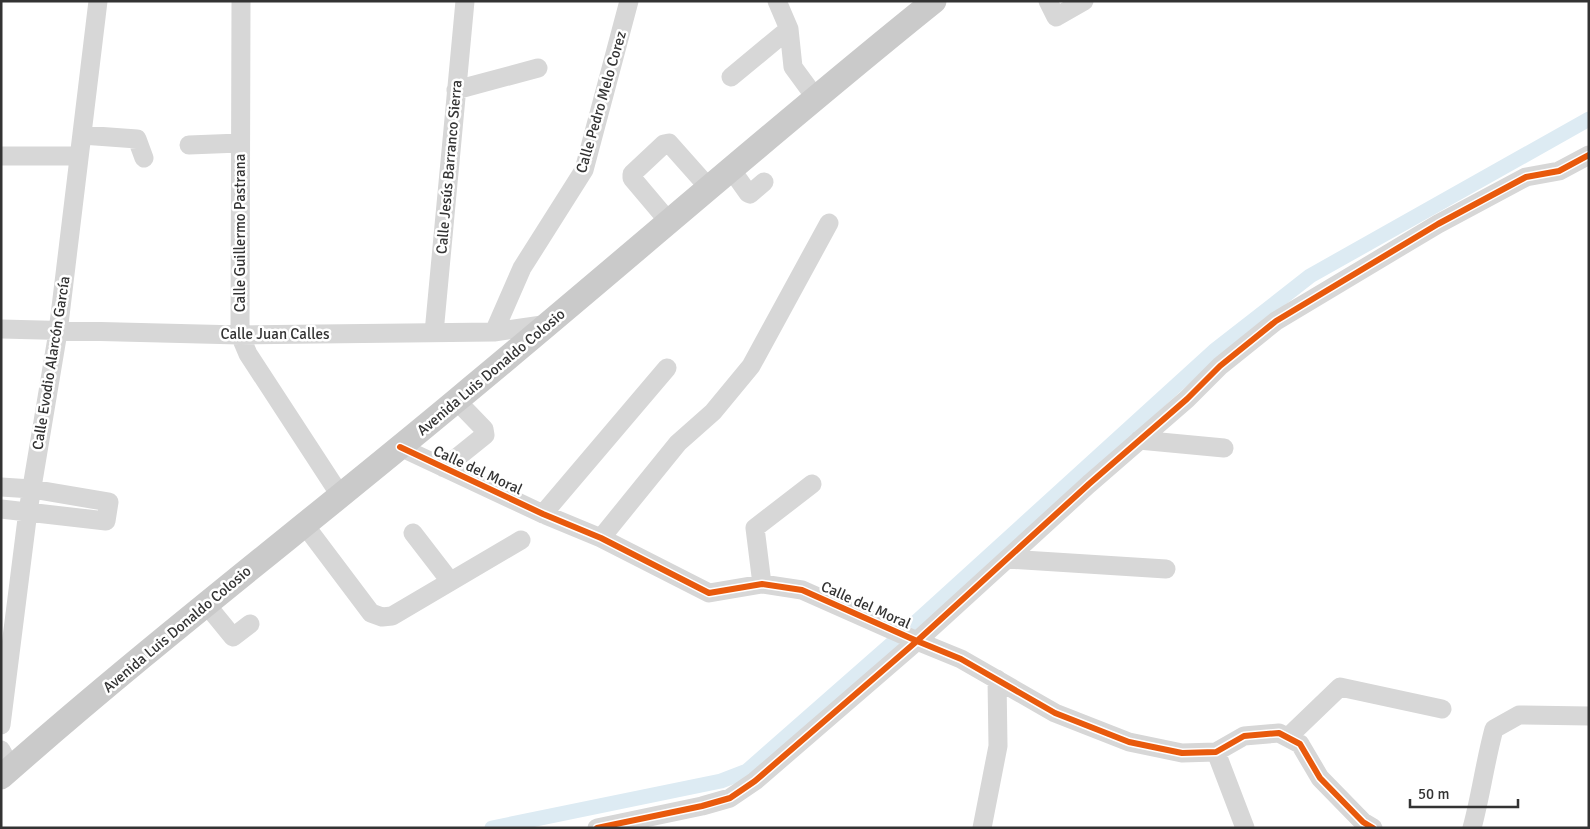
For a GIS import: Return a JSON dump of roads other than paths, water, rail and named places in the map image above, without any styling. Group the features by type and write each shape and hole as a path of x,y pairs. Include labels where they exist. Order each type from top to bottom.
{"main road":[{"name":"Avenida Luis Donaldo Colosio","path":"4,765 457,401 670,223 708,188 824,90 934,1"}],"street":[{"name":"Calle Evodio Alarcón García","path":"1,725 28,511 58,332 98,1"},
{"name":"Calle Guillermo Pastrana","path":"241,1 240,335 248,354 340,495"},
{"name":"Calle Jesús Barranco Sierra","path":"434,333 465,1"},
{"name":"Calle Pedro Melo Corez","path":"494,332 522,268 584,170 630,1"},
{"path":"778,1 789,29 793,67 824,90"},
{"path":"1048,1 1056,17 1084,1"},
{"path":"731,77 789,29"},
{"path":"456,90 538,68"},
{"path":"82,135 137,139 144,158"},
{"path":"189,145 240,143"},
{"path":"670,223 632,178 632,174 664,144 670,143 708,188"},
{"path":"597,828 702,806 730,798 755,781 909,638 1007,558 1187,399 1220,366 1276,321 1438,224 1526,177 1559,172 1589,155"},
{"path":"1,156 79,156"},
{"path":"731,169 750,194 764,182"},
{"path":"596,536 678,443 713,412 751,366 829,223"},
{"name":"Calle Juan Calles","path":"1,329 58,332 240,335 494,332 549,324"},
{"path":"548,516 667,368"},
{"path":"444,468 485,435 484,429 457,401"},
{"path":"1139,440 1224,448"},
{"name":"Calle del Moral","path":"400,447 548,516 596,536 709,593 762,584 802,590 909,638 961,658 1055,713 1129,742 1182,753 1216,752 1244,736 1279,733 1288,737"},
{"path":"762,584 755,528 812,484"},
{"path":"1,487 32,489 109,502 106,521 1,509"},
{"path":"304,524 371,613 382,617 392,616 521,540"},
{"path":"413,533 450,581"},
{"path":"1007,558 1166,569"},
{"path":"206,604 233,637 250,624"},
{"path":"982,828 998,746 997,680"},
{"path":"1373,828 1363,822 1320,778 1300,744 1288,737 1340,687 1442,709"},
{"path":"1472,828 1483,789 1484,765 1494,729 1519,715 1589,716"},
{"path":"1216,752 1245,828"}],"waterway":[{"path":"492,828 721,781 747,771 903,634 1214,351 1310,276 1589,119"}]}
